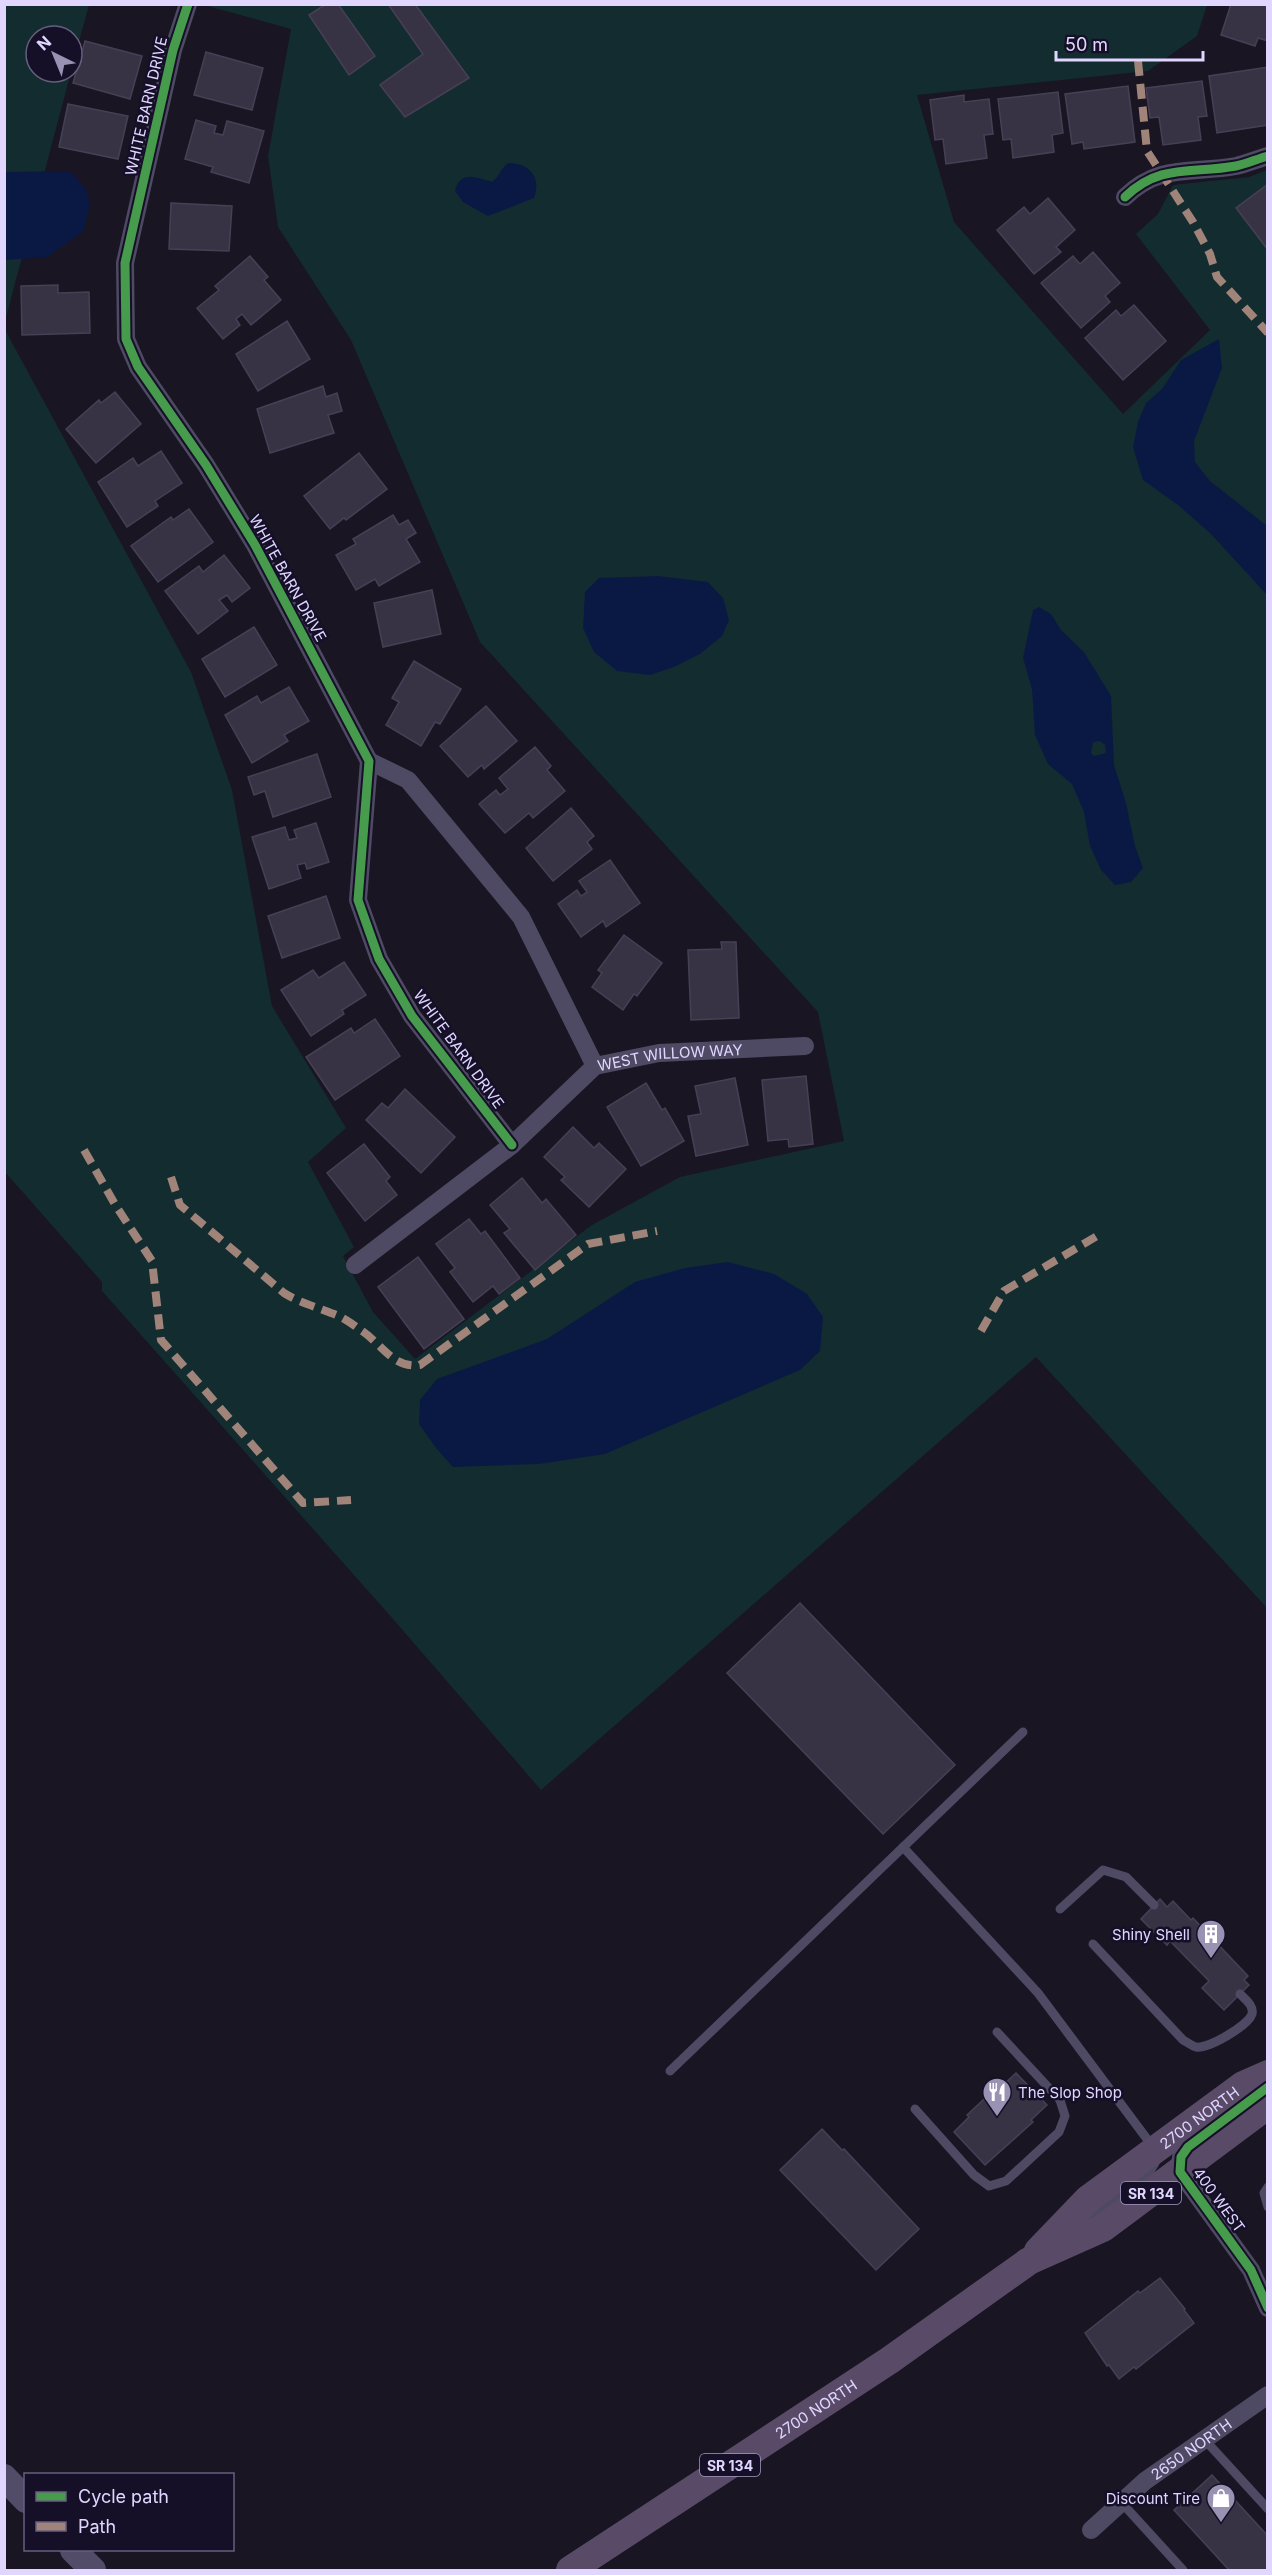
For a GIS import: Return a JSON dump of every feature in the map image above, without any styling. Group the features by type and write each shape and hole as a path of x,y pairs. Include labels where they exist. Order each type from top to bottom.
{"main road":[{"name":"2700 NORTH","path":"570,2571 890,2360 1029,2261 1088,2199 1243,2085 1268,2074"},
{"name":"2700 NORTH","path":"1029,2261 1103,2228 1268,2105"},
{"path":"74,2551 93,2571"}],"street":[{"name":"WHITE BARN DRIVE","path":"188,4 173,50 125,263 126,339 138,367 206,465 255,545 369,760 358,900 380,959 412,1016 512,1145"},
{"path":"1125,197 1139,183 1161,173 1237,166 1268,156"},
{"path":"369,760 408,780 521,916 595,1066"},
{"name":"WEST WILLOW WAY","path":"355,1265 512,1145 595,1066 659,1053 806,1046"},
{"path":"1180,2172 1181,2157 1188,2147 1268,2087"},
{"name":"400 WEST","path":"1180,2172 1251,2270 1268,2308"},
{"name":"2650 NORTH","path":"1091,2530 1144,2481 1268,2395"}],"lane":[{"path":"670,2071 1023,1732"},
{"path":"903,1847 1038,1994 1093,2063 1155,2150"},
{"path":"1060,1909 1103,1870 1126,1877 1154,1905"},
{"path":"1093,1944 1183,2040 1195,2047 1212,2046 1247,2020 1252,2013 1251,2006 1240,1994"},
{"path":"915,2109 974,2175 989,2186 1006,2181 1059,2132 1065,2116 1060,2100 998,2032"},
{"path":"1268,2187 1264,2193 1268,2207"},
{"path":"1204,2439 1268,2508"},
{"path":"1121,2502 1183,2571"}],"green space":[{"path":"5,5 89,5 84,24 24,24 24,84 68,84 5,321"},
{"path":"204,5 1207,5 1197,36 1148,71 917,95 954,222 1123,414 1210,330 1136,234 1158,214 1173,185 1249,177 1267,170 1267,1608 1036,1357 541,1790 393,1619 102,1291 102,1282 5,1172 4,328 191,672 232,790 272,1006 346,1128 308,1162 354,1247 343,1256 373,1312 415,1359 592,1225 680,1177 844,1141 818,1012 480,642 351,340 278,227 268,156 291,29"}],"water":[{"path":"508,163 522,166 532,173 536,184 534,198 488,216 463,202 455,191 461,180 469,177 492,182"},
{"path":"70,171 86,189 90,204 83,232 47,257 5,260 5,172"},
{"path":"1219,339 1222,368 1194,441 1195,462 1210,481 1267,526 1267,595 1210,533 1178,505 1143,480 1133,447 1138,422 1146,403 1162,389 1181,360"},
{"path":"658,576 708,582 723,598 729,620 722,636 700,654 674,667 650,675 617,671 594,652 583,628 585,592 599,578"},
{"path":"1039,607 1051,614 1061,630 1084,652 1111,696 1114,765 1143,868 1131,882 1115,885 1101,870 1090,846 1084,812 1072,784 1048,764 1035,735 1032,689 1023,658 1033,610","holes":["1100,741 1105,745 1106,753 1094,756 1091,753 1093,742"]},
{"path":"728,1262 774,1274 807,1294 823,1317 820,1351 800,1370 605,1454 539,1464 453,1467 419,1424 420,1400 437,1379 547,1339 635,1282 685,1268"}],"building":[{"path":"326,4 338,4 375,56 349,75 309,15"},
{"path":"388,4 415,4 469,78 405,117 380,85 423,54"},
{"path":"1231,4 1268,4 1268,41 1258,38 1255,46 1221,35"},
{"path":"85,41 142,56 130,99 77,84 84,84"},
{"path":"206,52 263,68 252,110 194,95"},
{"path":"1268,67 1268,125 1217,133 1209,76"},
{"path":"1202,81 1207,116 1198,117 1201,140 1163,145 1159,117 1150,118 1146,88"},
{"path":"1128,86 1135,142 1084,149 1083,142 1072,144 1065,94"},
{"path":"1058,92 1063,133 1052,135 1054,152 1013,158 1011,139 1003,140 998,99"},
{"path":"964,95 964,102 989,99 993,134 984,135 987,158 946,164 943,139 935,140 930,100"},
{"path":"68,104 128,116 118,159 59,147"},
{"path":"196,120 216,126 214,133 223,135 227,121 264,131 249,183 211,172 213,167 185,159"},
{"path":"1268,184 1268,250 1236,208"},
{"path":"1048,198 1075,230 1056,247 1061,252 1034,274 997,230 1024,207 1030,214"},
{"path":"171,203 232,206 229,251 169,249"},
{"path":"1093,252 1120,283 1105,296 1110,302 1081,328 1041,283 1073,256 1080,264"},
{"path":"250,256 268,277 264,280 281,300 251,325 242,314 236,319 240,325 223,339 197,308 219,290 215,286"},
{"path":"58,285 58,293 89,292 90,333 22,335 21,286"},
{"path":"1134,305 1166,341 1123,380 1085,338 1116,310 1121,316"},
{"path":"287,321 310,359 258,391 236,354"},
{"path":"323,386 326,397 337,393 342,411 328,415 334,433 270,453 257,409"},
{"path":"115,392 141,424 96,463 66,429 99,400 101,403"},
{"path":"161,451 182,483 155,501 158,506 127,527 98,482 133,458 138,466"},
{"path":"359,453 387,489 346,520 344,518 330,529 304,496"},
{"path":"189,509 213,542 158,582 131,546 171,517 173,520"},
{"path":"393,515 399,525 408,520 416,533 406,539 420,562 379,586 375,579 356,590 336,555 356,544 353,539"},
{"path":"224,555 250,588 232,602 227,595 219,600 228,611 198,634 165,591 199,566 203,572"},
{"path":"432,590 441,634 383,647 374,603"},
{"path":"254,627 277,665 225,697 202,659"},
{"path":"414,661 461,689 440,724 435,722 421,746 386,725 399,702 392,698"},
{"path":"289,687 309,721 284,735 288,741 252,763 225,715 257,696 261,703"},
{"path":"486,706 517,741 484,769 482,765 468,777 440,746"},
{"path":"535,747 551,766 547,770 565,791 533,818 529,813 505,833 479,804 496,790 500,795 508,789 499,778"},
{"path":"317,754 331,797 273,817 265,791 254,795 248,777"},
{"path":"571,808 594,836 587,842 592,849 553,881 526,848"},
{"path":"316,823 329,862 307,869 305,863 297,865 301,878 269,889 252,837 285,827 289,840 297,838 294,830"},
{"path":"610,860 640,903 606,927 603,921 581,937 558,904 577,890 581,896 587,892 579,881"},
{"path":"326,896 340,938 282,958 268,916"},
{"path":"624,935 662,963 637,996 634,994 623,1010 592,987 602,973 598,970"},
{"path":"721,942 736,942 739,1018 691,1020 688,950 722,949"},
{"path":"344,962 366,995 342,1010 344,1014 311,1036 281,990 313,970 319,978"},
{"path":"375,1019 400,1056 335,1100 306,1057 351,1028 354,1033"},
{"path":"806,1076 813,1144 789,1147 788,1139 768,1141 762,1080"},
{"path":"735,1078 748,1145 696,1156 688,1116 701,1114 695,1086"},
{"path":"646,1083 662,1110 665,1108 684,1141 641,1166 607,1107"},
{"path":"405,1089 455,1137 421,1173 366,1120 382,1103 388,1108"},
{"path":"573,1127 594,1148 599,1143 626,1169 589,1207 561,1180 565,1177 544,1157"},
{"path":"364,1144 390,1177 386,1181 397,1195 365,1221 327,1173"},
{"path":"522,1178 542,1203 546,1199 576,1235 535,1270 504,1233 510,1229 490,1205"},
{"path":"469,1219 481,1234 485,1231 520,1278 499,1294 493,1286 473,1302 450,1272 455,1268 436,1244"},
{"path":"418,1257 464,1319 424,1349 378,1287"},
{"path":"800,1603 955,1765 883,1834 727,1673"},
{"name":"Shiny Shell","path":"1160,1899 1167,1907 1173,1901 1191,1920 1193,1918 1248,1976 1244,1980 1249,1985 1224,2010 1202,1988 1209,1981 1170,1941 1167,1945 1141,1919"},
{"path":"1016,2073 1047,2105 1031,2120 1033,2122 985,2165 954,2132 969,2117 967,2115 998,2086 1000,2088"},
{"path":"822,2129 842,2150 844,2149 919,2229 876,2270 780,2170"},
{"path":"1160,2278 1194,2323 1136,2369 1134,2367 1119,2379 1109,2365 1107,2366 1085,2333 1138,2291 1140,2293"},
{"name":"Discount Tire","path":"1212,2475 1268,2536 1268,2570 1229,2570 1174,2510"}],"marked path":[{"path":"1138,61 1147,151 1193,222 1210,254 1217,277 1268,333"},
{"path":"84,1150 116,1206 152,1261 161,1340 303,1503 351,1500"},
{"path":"171,1177 180,1205 284,1293 301,1302 335,1314 367,1334 394,1359 410,1365 420,1365 588,1244 657,1231"},
{"path":"981,1331 1004,1291 1097,1236"}],"cycle path":[{"path":"188,4 173,50 125,263 126,339 138,367 206,465 255,545 369,761 358,900 379,959 412,1016 512,1145"},
{"path":"1125,197 1138,186 1164,174 1236,166 1268,156"},
{"path":"1268,2087 1188,2147 1181,2157 1180,2172 1251,2270 1268,2308"}],"place":[{"name":"Shiny Shell","path":"1211,1960"},
{"name":"The Slop Shop","path":"997,2118"},
{"name":"Discount Tire","path":"1221,2524"}]}
